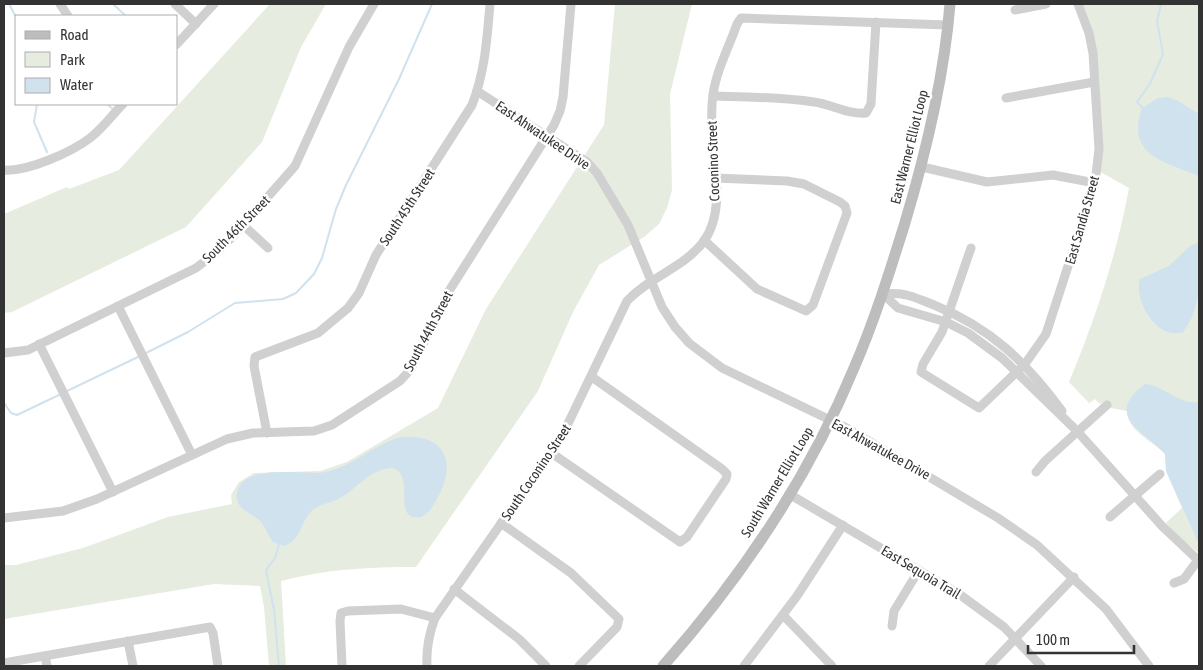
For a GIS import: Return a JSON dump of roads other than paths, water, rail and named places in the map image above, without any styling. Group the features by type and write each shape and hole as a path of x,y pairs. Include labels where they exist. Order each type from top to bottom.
{"main road":[{"name":"East Warner Elliot Loop","path":"883,294 922,167 937,98 950,4"},
{"name":"South Warner Elliot Loop","path":"663,666 692,633 741,568 789,494 830,421 854,369 883,294"}],"street":[{"path":"60,4 67,15"},
{"path":"174,4 196,24"},
{"path":"178,43 214,4"},
{"name":"South 46th Street","path":"4,353 28,350 206,262 243,225 295,166 349,47 374,4"},
{"name":"South 45th Street","path":"267,433 254,366 255,357 318,333 348,308 359,293 376,255 472,105 485,64 490,4"},
{"name":"South 44th Street","path":"4,518 63,511 113,492 234,437 267,433 314,431 332,425 388,390 406,375 418,356 449,291 547,137 560,111 571,4"},
{"path":"1015,10 1046,4"},
{"name":"East Sandia Street","path":"948,317 920,372 979,408 1025,364 1046,334 1095,183 1099,149 1089,33 1078,4"},
{"name":"Coconino Street","path":"651,280 683,260 704,240 714,218 713,96 734,32 741,18 876,22"},
{"path":"713,96 816,102 857,114 866,113 871,104 876,22 948,25"},
{"path":"1006,98 1094,82"},
{"name":"East Ahwatukee Drive","path":"477,91 587,162 598,173 628,225 662,306 675,327 706,357 722,368 830,421 894,456 998,518 1038,545 1106,608 1149,666"},
{"path":"4,170 20,170 79,146 101,128 122,105"},
{"path":"922,167 987,182 1053,175 1095,183"},
{"path":"704,240 757,289 806,311 814,305 847,213 846,206 804,184 787,181 715,178"},
{"path":"243,225 268,248"},
{"path":"948,317 971,248"},
{"name":"South Coconino Street","path":"427,666 426,654 429,635 436,618 572,418 627,301 639,288 651,280"},
{"path":"883,294 903,293 948,317 994,337 1025,364 1077,431"},
{"path":"883,294 898,308 948,317 988,346 1077,431 1168,533 1199,561 1184,579 1174,583"},
{"path":"118,306 192,455"},
{"path":"40,344 113,492"},
{"path":"550,452 680,542 687,537 727,474 592,377"},
{"path":"1036,472 1077,431 1107,405"},
{"path":"1110,517 1160,474"},
{"name":"East Sequoia Trail","path":"789,494 919,570 983,611 1016,638 1041,666"},
{"path":"501,523 571,573 619,619 617,627 579,666"},
{"path":"744,666 783,615 843,525"},
{"path":"892,626 894,611 919,570"},
{"path":"989,666 1074,578"},
{"path":"454,589 519,639 546,666"},
{"path":"342,666 341,613 357,610 401,609 436,618"},
{"path":"783,615 832,666"},
{"path":"4,663 210,627 213,633 218,666"},
{"path":"128,641 133,666"},
{"path":"45,656 47,666"}],"water":[{"path":"1168,97 1199,114 1199,176 1152,155 1144,147 1139,137 1138,124 1142,108 1158,98"},
{"path":"1199,242 1199,278 1194,312 1183,332 1173,333 1164,330 1149,317 1144,307 1140,297 1140,279 1169,266 1190,246"},
{"path":"1145,384 1152,385 1186,401 1199,402 1199,544 1166,471 1165,454 1138,430 1127,414 1127,405 1133,395"},
{"path":"401,437 426,439 442,450 446,459 447,469 440,493 430,510 421,517 412,517 407,512 403,479 399,472 392,468 375,472 345,495 313,510 294,540 284,546 273,542 261,522 238,503 237,492 242,483 251,477 276,472 325,472 354,461 391,440"}],"waterway":[{"path":"9,4 15,15"},
{"path":"113,4 125,15"},
{"path":"144,354 188,332 235,303 283,299 296,293 314,274 322,258 336,209 346,185 399,79 432,4"},
{"path":"1144,109 1137,102 1150,84 1163,54 1157,21 1161,4"},
{"path":"37,105 34,122 47,152"},
{"path":"108,105 114,110"},
{"path":"65,392 140,356"},
{"path":"4,403 11,413 17,415 61,394"},
{"path":"279,545 275,558 266,570 274,610 279,666"}]}
